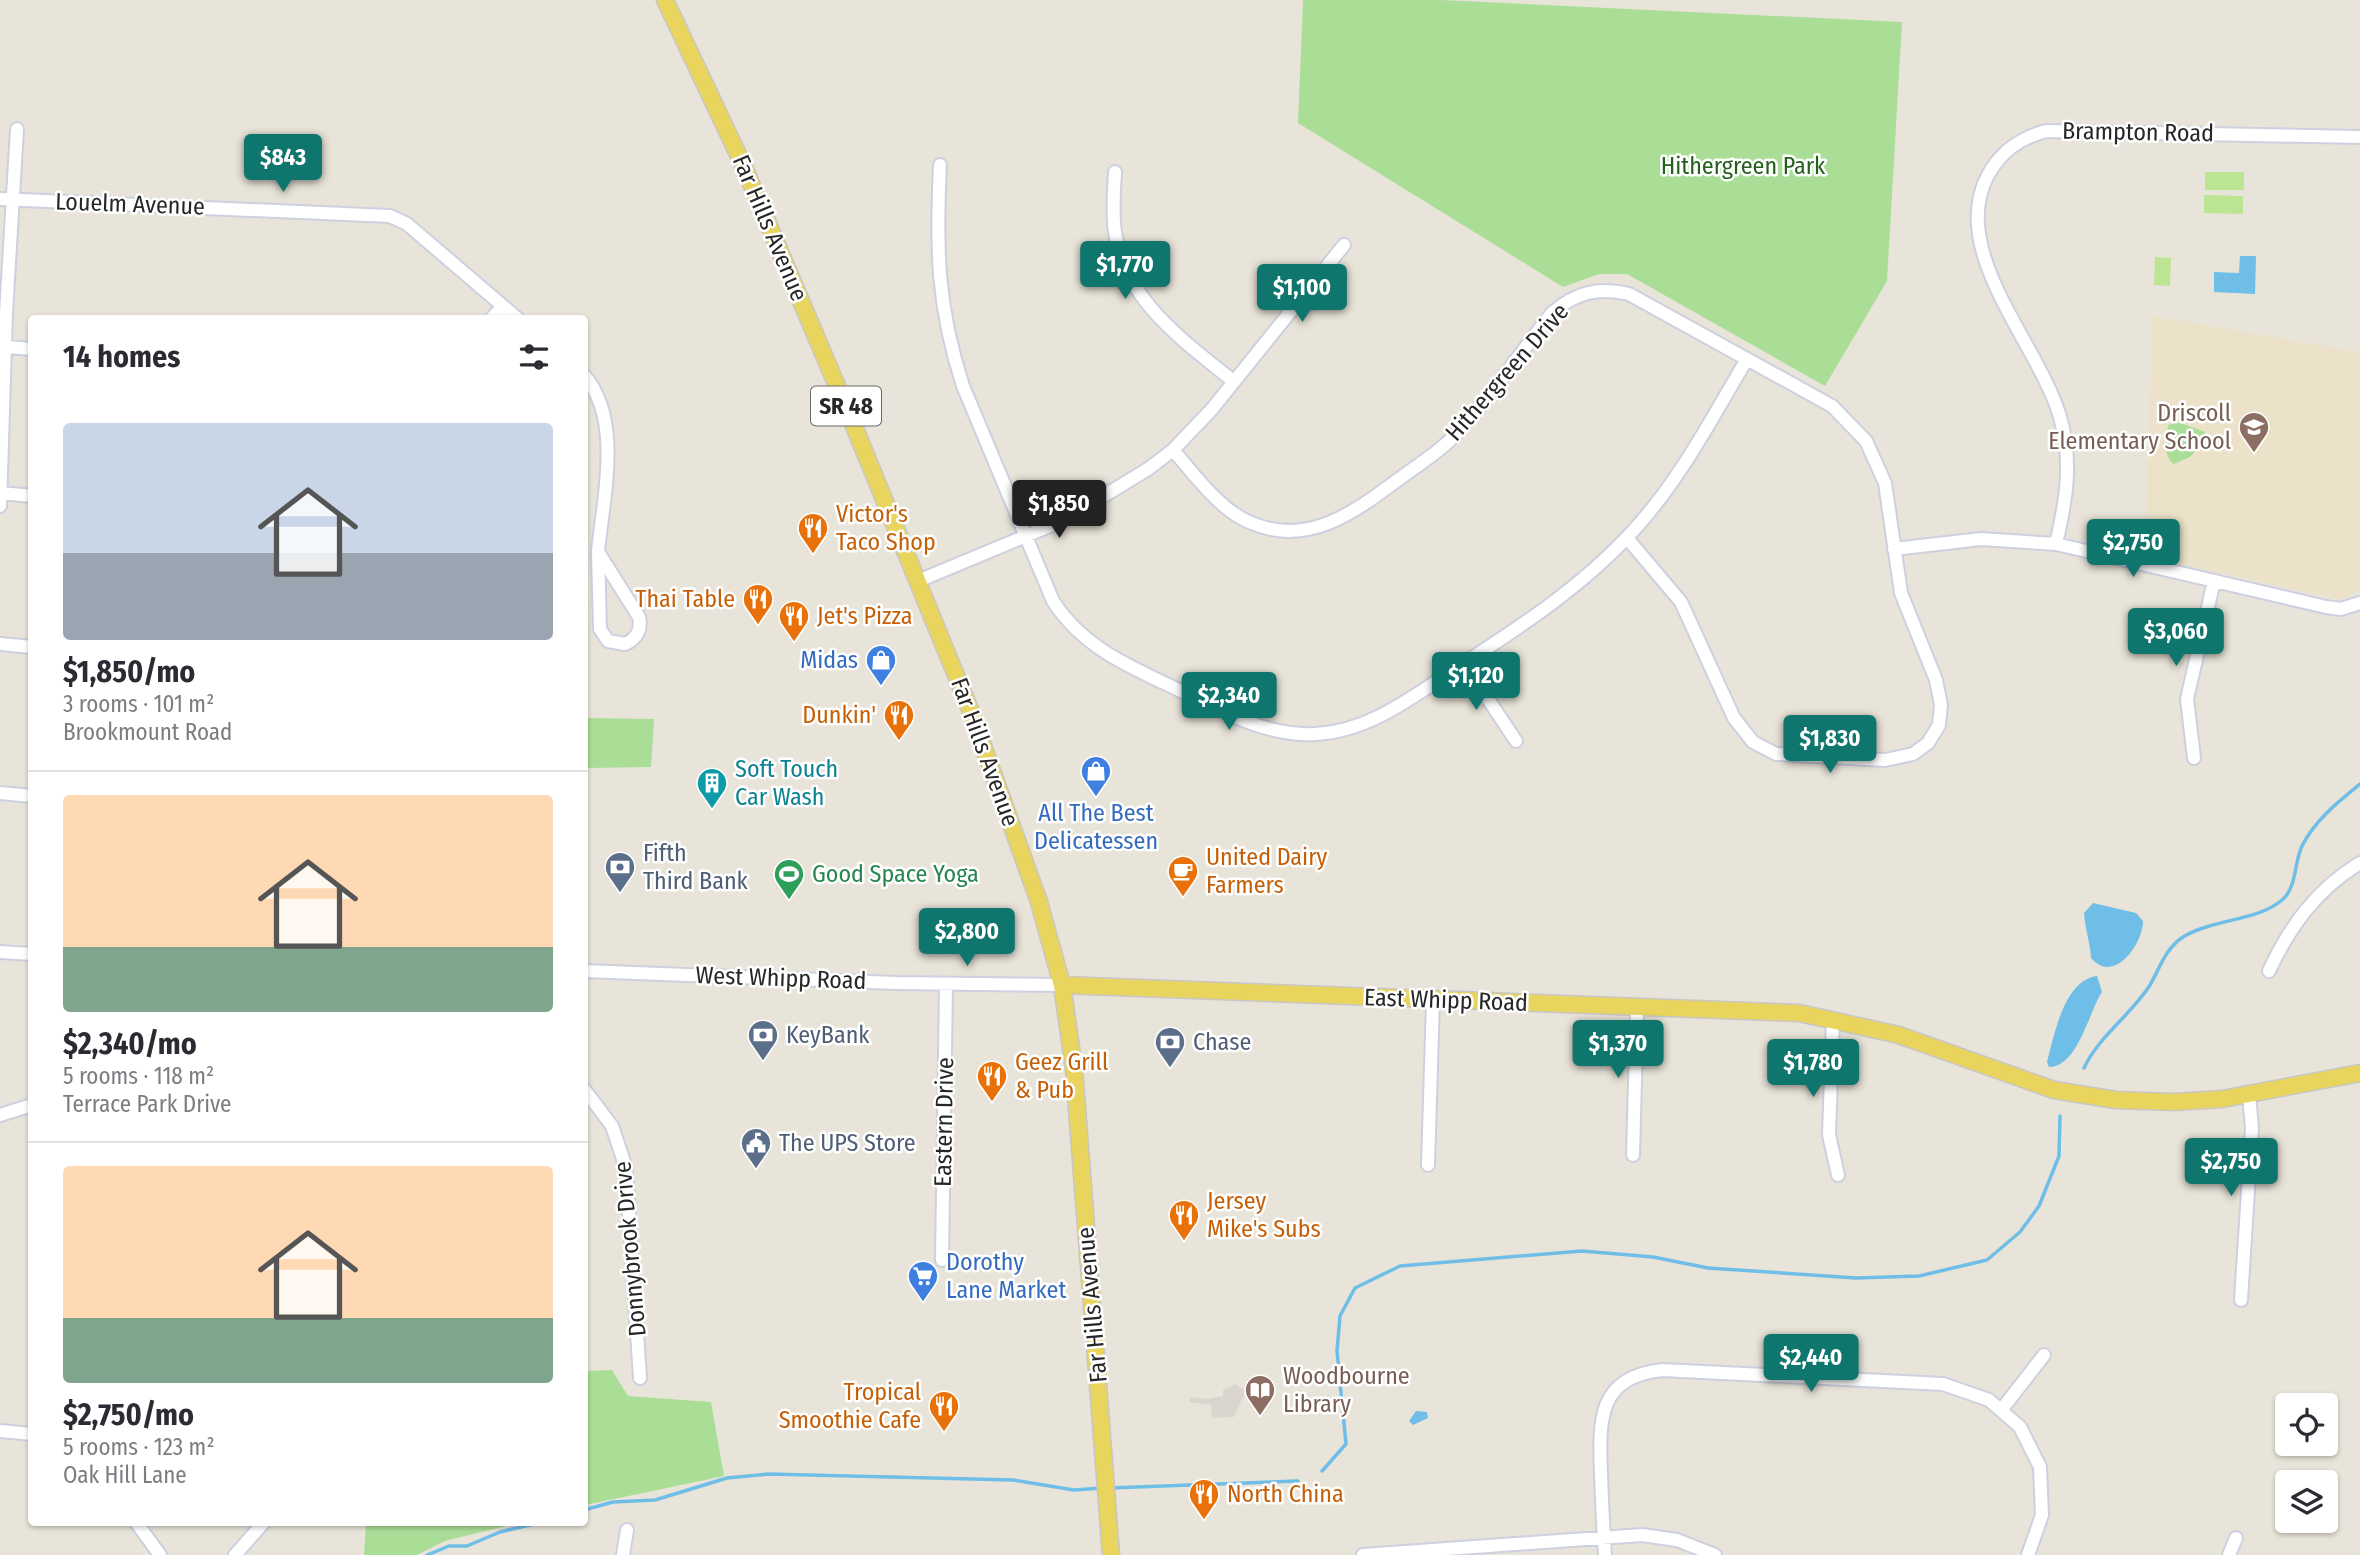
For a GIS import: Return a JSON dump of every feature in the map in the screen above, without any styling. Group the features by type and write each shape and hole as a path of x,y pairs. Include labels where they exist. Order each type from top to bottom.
{"main road":[{"name":"Far Hills Avenue","path":"666,0 744,167 918,581 1012,824 1039,902 1062,985 1074,1072 1111,1555"},
{"name":"East Whipp Road","path":"1062,985 1776,1012 1833,1019 1899,1035 2024,1082 2086,1096 2174,1102 2249,1095 2360,1073"}],"street":[{"path":"17,129 6,199 6,347 1,499 28,496"},
{"name":"Brampton Road","path":"2056,544 2068,482 2066,442 2044,375 1996,286 1977,226 1981,191 1994,163 2022,139 2046,131 2360,137"},
{"path":"940,166 937,252 945,324 963,386 1053,601 1075,630 1093,646 1209,705 1270,730 1315,734 1370,722 1464,663 1572,588 1626,538 1688,460 1746,359"},
{"path":"1115,172 1115,234 1133,282 1173,332 1233,381"},
{"name":"Louelm Avenue","path":"6,199 390,216 407,224 513,315"},
{"path":"918,581 1093,505 1173,450 1344,245"},
{"name":"Hithergreen Drive","path":"1173,450 1224,505 1246,521 1278,531 1307,531 1345,517 1440,449 1471,417 1552,313 1576,296 1599,290 1629,294 1832,407 1856,428 1882,474 1907,615 1940,692 1939,724 1928,743 1913,754 1885,760 1831,759 1776,754 1744,733 1734,718 1681,603 1626,538"},
{"path":"495,315 502,307"},
{"path":"6,347 28,349"},
{"path":"588,381 602,401 607,434 598,552 600,629 608,641 625,644 636,636 639,617 598,552"},
{"path":"1894,549 1981,539 2056,544 2326,607 2341,609 2360,603"},
{"path":"2194,758 2188,699 2214,581"},
{"path":"0,644 28,647"},
{"path":"1464,663 1516,741"},
{"path":"0,793 28,796"},
{"path":"2269,971 2281,946 2304,911 2334,881 2360,863"},
{"path":"0,952 28,954"},
{"name":"West Whipp Road","path":"588,971 946,984 1062,985"},
{"name":"Eastern Drive","path":"942,1260 946,984"},
{"path":"1428,1165 1433,1000"},
{"path":"1633,1155 1637,1007"},
{"path":"1833,1019 1829,1135 1838,1175"},
{"name":"Donnybrook Drive","path":"588,1094 615,1133 626,1168 640,1378"},
{"path":"2241,1300 2252,1128 2249,1095"},
{"path":"0,1115 28,1106"},
{"path":"2001,1409 2044,1355"},
{"path":"1605,1555 1600,1418 1616,1388 1647,1371 1943,1384 1973,1392 2001,1409 2028,1439 2040,1467 2042,1515 2028,1555"},
{"path":"0,1431 28,1434"},
{"path":"139,1526 160,1555"},
{"path":"235,1555 260,1526"},
{"path":"623,1555 626,1530"},
{"path":"1363,1555 1604,1537 1660,1537 1694,1545 1714,1555"},
{"path":"2229,1555 2236,1538"}],"shaded area":[{"name":"Driscoll Elementary School","path":"2152,316 2360,352 2360,590 2341,600 2145,556"},
{"path":"1235,1384 1246,1390 1234,1417 1212,1418 1211,1405 1189,1402 1190,1397 1207,1399 1223,1396 1223,1390"}],"green space":[{"name":"Hithergreen Park","path":"1303,0 1441,0 1902,22 1887,281 1825,386 1627,274 1599,274 1563,287 1298,123"},
{"path":"2205,172 2244,172 2244,190 2205,190"},
{"path":"2204,195 2243,196 2243,214 2204,213"},
{"path":"2155,257 2171,258 2170,286 2154,285"},
{"path":"2178,422 2205,432 2206,439 2190,457 2174,464 2166,451 2166,441 2168,425"},
{"path":"588,718 654,719 651,767 588,768"},
{"path":"612,1370 628,1396 711,1402 724,1476 588,1504 588,1371"},
{"path":"366,1526 506,1526 445,1541 417,1555 364,1555"}],"water":[{"path":"2240,256 2256,256 2255,294 2214,292 2214,272 2239,273"},
{"path":"2093,903 2136,913 2143,921 2133,950 2118,964 2109,967 2100,965 2091,958 2084,913"},
{"path":"2097,976 2102,992 2082,1037 2068,1058 2059,1065 2049,1067 2047,1062 2062,1011 2076,987"},
{"path":"1416,1411 1427,1412 1428,1418 1413,1425 1409,1421"}],"waterway":[{"path":"2084,1068 2098,1046 2142,996 2167,953 2177,942 2195,931 2272,907 2287,895 2293,882 2299,852 2307,837 2328,812 2360,784"},
{"path":"1322,1471 1346,1444 1337,1351 1340,1316 1355,1288 1400,1266 1582,1251 1653,1257 1708,1268 1856,1278 1919,1276 1987,1260 2020,1232 2039,1206 2059,1156 2060,1116"},
{"path":"588,1509 613,1502 655,1500 727,1478 768,1474 1013,1480 1074,1490 1102,1488"},
{"path":"1109,1488 1298,1481"},
{"path":"427,1555 449,1546 467,1546 500,1532 525,1526"}],"place":[{"name":"Driscoll Elementary School","path":"2254,454"},
{"name":"Victor's Taco Shop","path":"813,555"},
{"name":"Thai Table","path":"758,626"},
{"name":"Jet's Pizza","path":"794,643"},
{"name":"Midas","path":"881,687"},
{"name":"Dunkin'","path":"899,742"},
{"name":"All The Best Delicatessen","path":"1096,798"},
{"name":"Soft Touch Car Wash","path":"712,810"},
{"name":"Fifth Third Bank","path":"620,894"},
{"name":"United Dairy Farmers","path":"1183,898"},
{"name":"Good Space Yoga","path":"789,901"},
{"name":"KeyBank","path":"763,1062"},
{"name":"Chase","path":"1170,1069"},
{"name":"Geez Grill & Pub","path":"992,1103"},
{"name":"The UPS Store","path":"756,1170"},
{"name":"Jersey Mike's Subs","path":"1184,1242"},
{"name":"Dorothy Lane Market","path":"923,1303"},
{"name":"Woodbourne Library","path":"1260,1417"},
{"name":"Tropical Smoothie Cafe","path":"944,1433"},
{"name":"North China","path":"1204,1521"}]}
